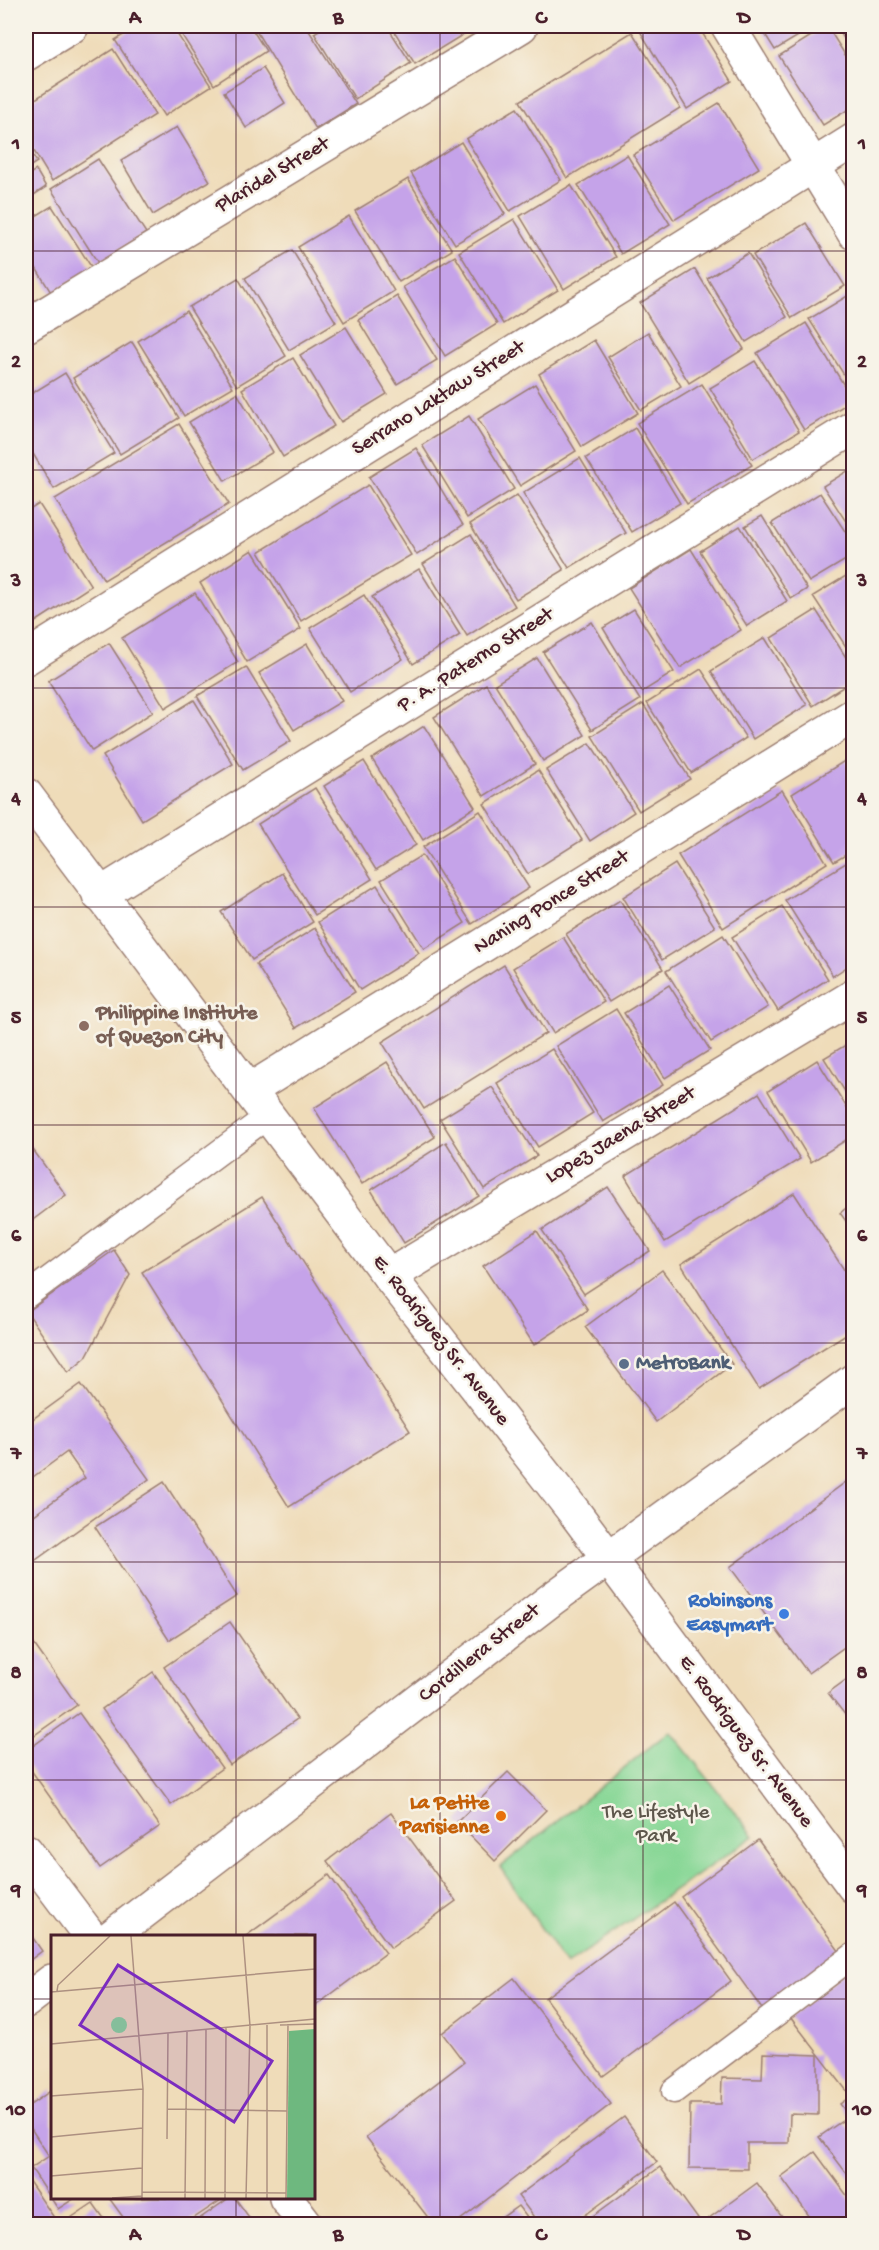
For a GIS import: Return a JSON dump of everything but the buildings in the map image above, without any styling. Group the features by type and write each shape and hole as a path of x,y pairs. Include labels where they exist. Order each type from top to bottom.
{"street":[{"path":"26,54 72,26"},
{"name":"Plaridel Street","path":"26,326 521,26"},
{"path":"728,26 854,233"},
{"name":"Serrano Laktaw Street","path":"26,658 854,140"},
{"name":"P. A. Paterno Street","path":"99,895 854,427"},
{"name":"Naning Ponce Street","path":"259,1103 854,715"},
{"name":"E. Rodriguez Sr. Avenue","path":"26,795 99,895 389,1276 609,1559 854,1887"},
{"name":"Lopez Jaena Street","path":"389,1276 854,996"},
{"name":"Cordillera Street","path":"113,1935 552,1599 854,1380"},
{"path":"26,1851 89,1935"},
{"path":"26,2001 51,1982"},
{"path":"287,2199 306,2224"}],"lane":[{"path":"26,1296 259,1103"},
{"path":"674,2091 854,1955"}],"green space":[{"name":"The Lifestyle Park","path":"670,1731 754,1836 566,1965 500,1867"}],"place":[{"name":"Philippine Institute of Quezon City","path":"84,1026"},
{"name":"MetroBank","path":"624,1364"},
{"name":"Robinsons Easymart","path":"784,1614"},
{"name":"La Petite Parisienne","path":"501,1816"}]}
